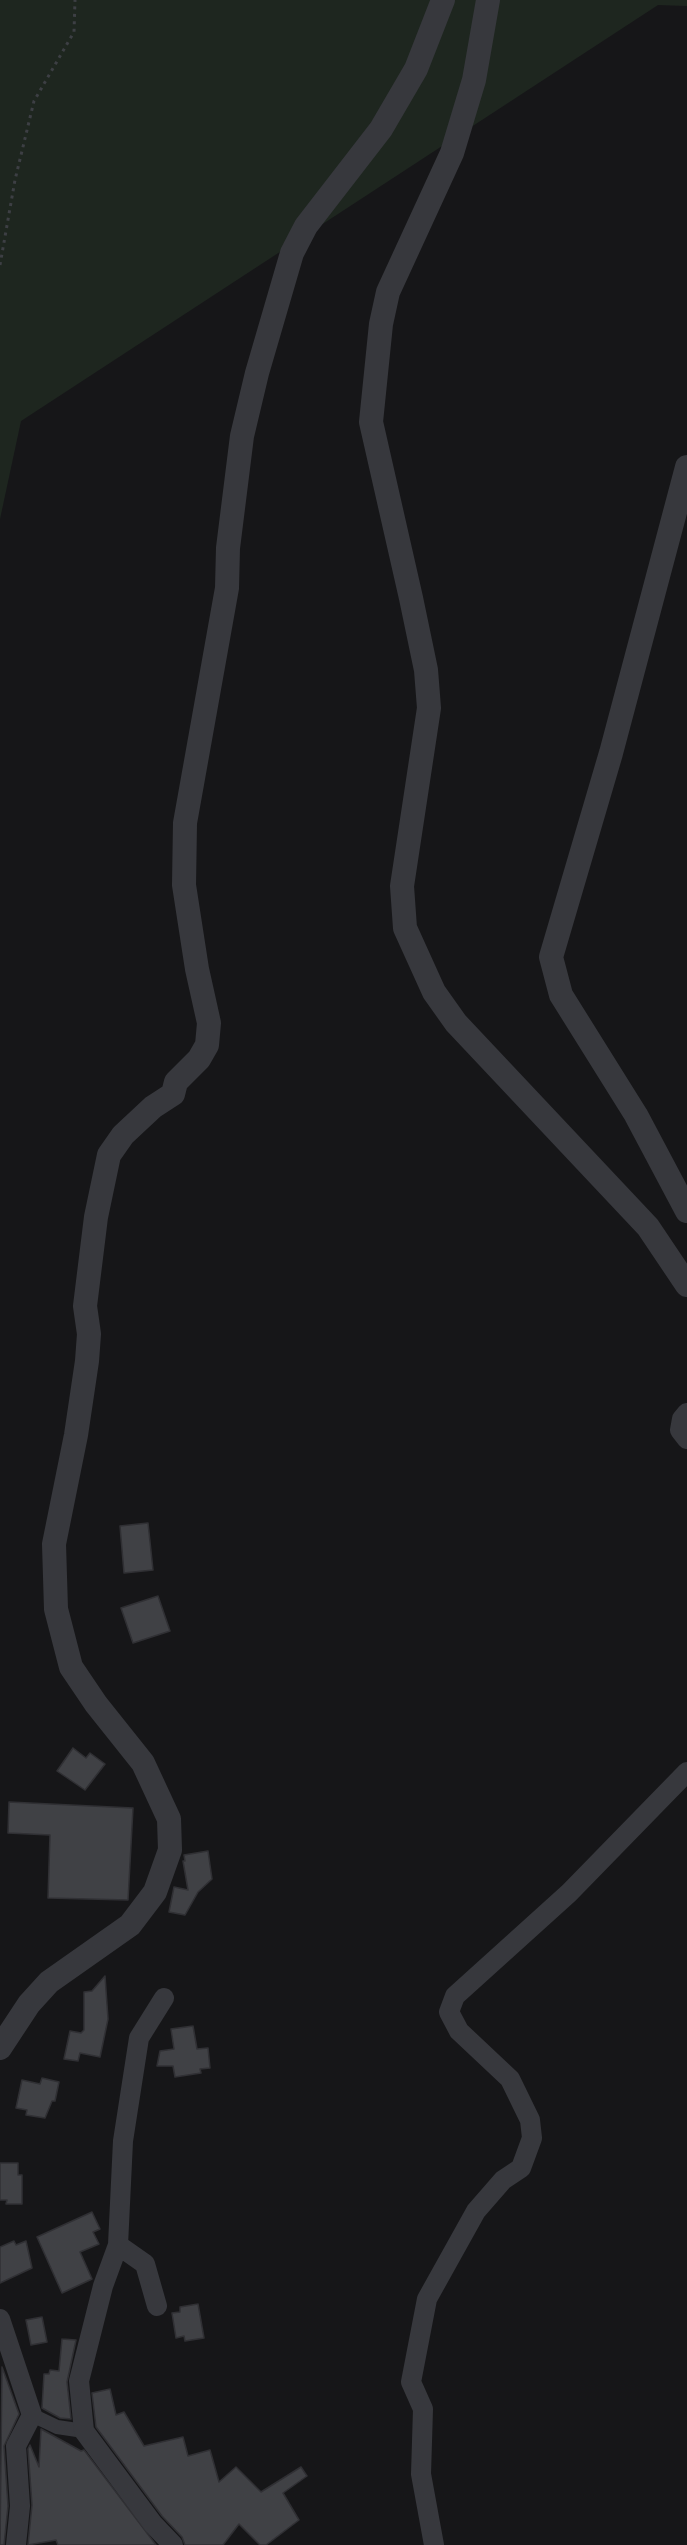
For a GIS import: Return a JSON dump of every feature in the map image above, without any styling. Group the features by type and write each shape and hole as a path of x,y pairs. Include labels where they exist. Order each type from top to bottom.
{"street":[{"path":"0,2048 29,2004 49,1982 130,1925 155,1893 170,1850 169,1819 143,1763 96,1704 71,1667 56,1609 54,1544 76,1435 87,1361 89,1334 85,1306 96,1217 109,1155 123,1135 153,1107 173,1094 176,1082 199,1059 207,1045 209,1023 197,969 184,885 185,823 226,588 236,477 249,403 292,253 306,226 381,129 416,69 443,0"},
{"path":"488,0 474,80 452,153 388,292 381,324 371,422 426,670 429,708 402,886 405,928 434,992 456,1023 648,1227 687,1285"},
{"path":"687,467 610,753 551,957 561,995 636,1115 687,1211"},
{"path":"687,1413 682,1419 680,1430 687,1438"},
{"path":"434,2545 421,2474 423,2409 411,2382 427,2299 476,2211 503,2180 521,2168 532,2138 530,2120 510,2079 459,2031 449,2012 455,1996 569,1893 687,1772"},
{"path":"164,1998 139,2038 123,2141 118,2245 103,2286 80,2381 84,2431 153,2524 173,2545"},
{"path":"118,2245 145,2264 157,2306"},
{"path":"0,2319 32,2415 16,2446 20,2506 16,2545"},
{"path":"32,2415 57,2427 84,2431"}],"path":[{"path":"0,265 15,180 34,101 74,32 75,0"}],"shaded area":[{"path":"0,0 687,0 687,6 658,5 21,421 0,519"}],"building":[{"path":"148,1523 153,1570 124,1573 120,1526"},
{"path":"158,1596 170,1631 133,1643 121,1608"},
{"path":"73,1748 86,1758 90,1753 105,1764 85,1790 57,1771"},
{"path":"9,1802 133,1808 128,1900 48,1898 50,1835 8,1833"},
{"path":"208,1851 212,1879 198,1892 185,1915 169,1912 174,1887 188,1890 184,1855"},
{"path":"105,1976 108,2019 100,2057 80,2053 78,2061 64,2059 70,2031 81,2033 84,2030 84,1992 92,1991"},
{"path":"193,2026 197,2049 208,2048 210,2068 200,2069 201,2073 175,2077 173,2066 157,2066 160,2051 174,2049 171,2029"},
{"path":"42,2078 59,2082 55,2101 52,2101 45,2118 26,2115 27,2110 16,2108 22,2080 40,2084"},
{"path":"0,2163 18,2163 18,2175 22,2175 22,2204 6,2204 7,2200 0,2200"},
{"path":"92,2212 100,2229 93,2232 99,2244 80,2252 92,2279 62,2293 37,2237"},
{"path":"14,2241 16,2245 26,2241 32,2268 0,2283 0,2247"},
{"path":"198,2304 204,2338 185,2341 184,2336 176,2338 172,2313 180,2312 180,2307"},
{"path":"42,2317 47,2342 31,2345 26,2320"},
{"path":"62,2339 76,2340 67,2382 71,2419 60,2418 42,2408 44,2374 49,2374 50,2370 59,2371"},
{"path":"2,2367 19,2414 4,2446 8,2506 4,2545 0,2545"},
{"path":"110,2389 116,2415 124,2412 144,2446 183,2437 188,2456 210,2450 219,2482 236,2467 261,2492 301,2467 307,2476 283,2493 299,2520 266,2545 260,2545 239,2524 223,2545 185,2545 182,2537 162,2516 96,2427 92,2393"},
{"path":"41,2429 81,2451 84,2450 156,2545 58,2545 56,2540 28,2545 32,2505 28,2449 30,2445 39,2467"}]}
